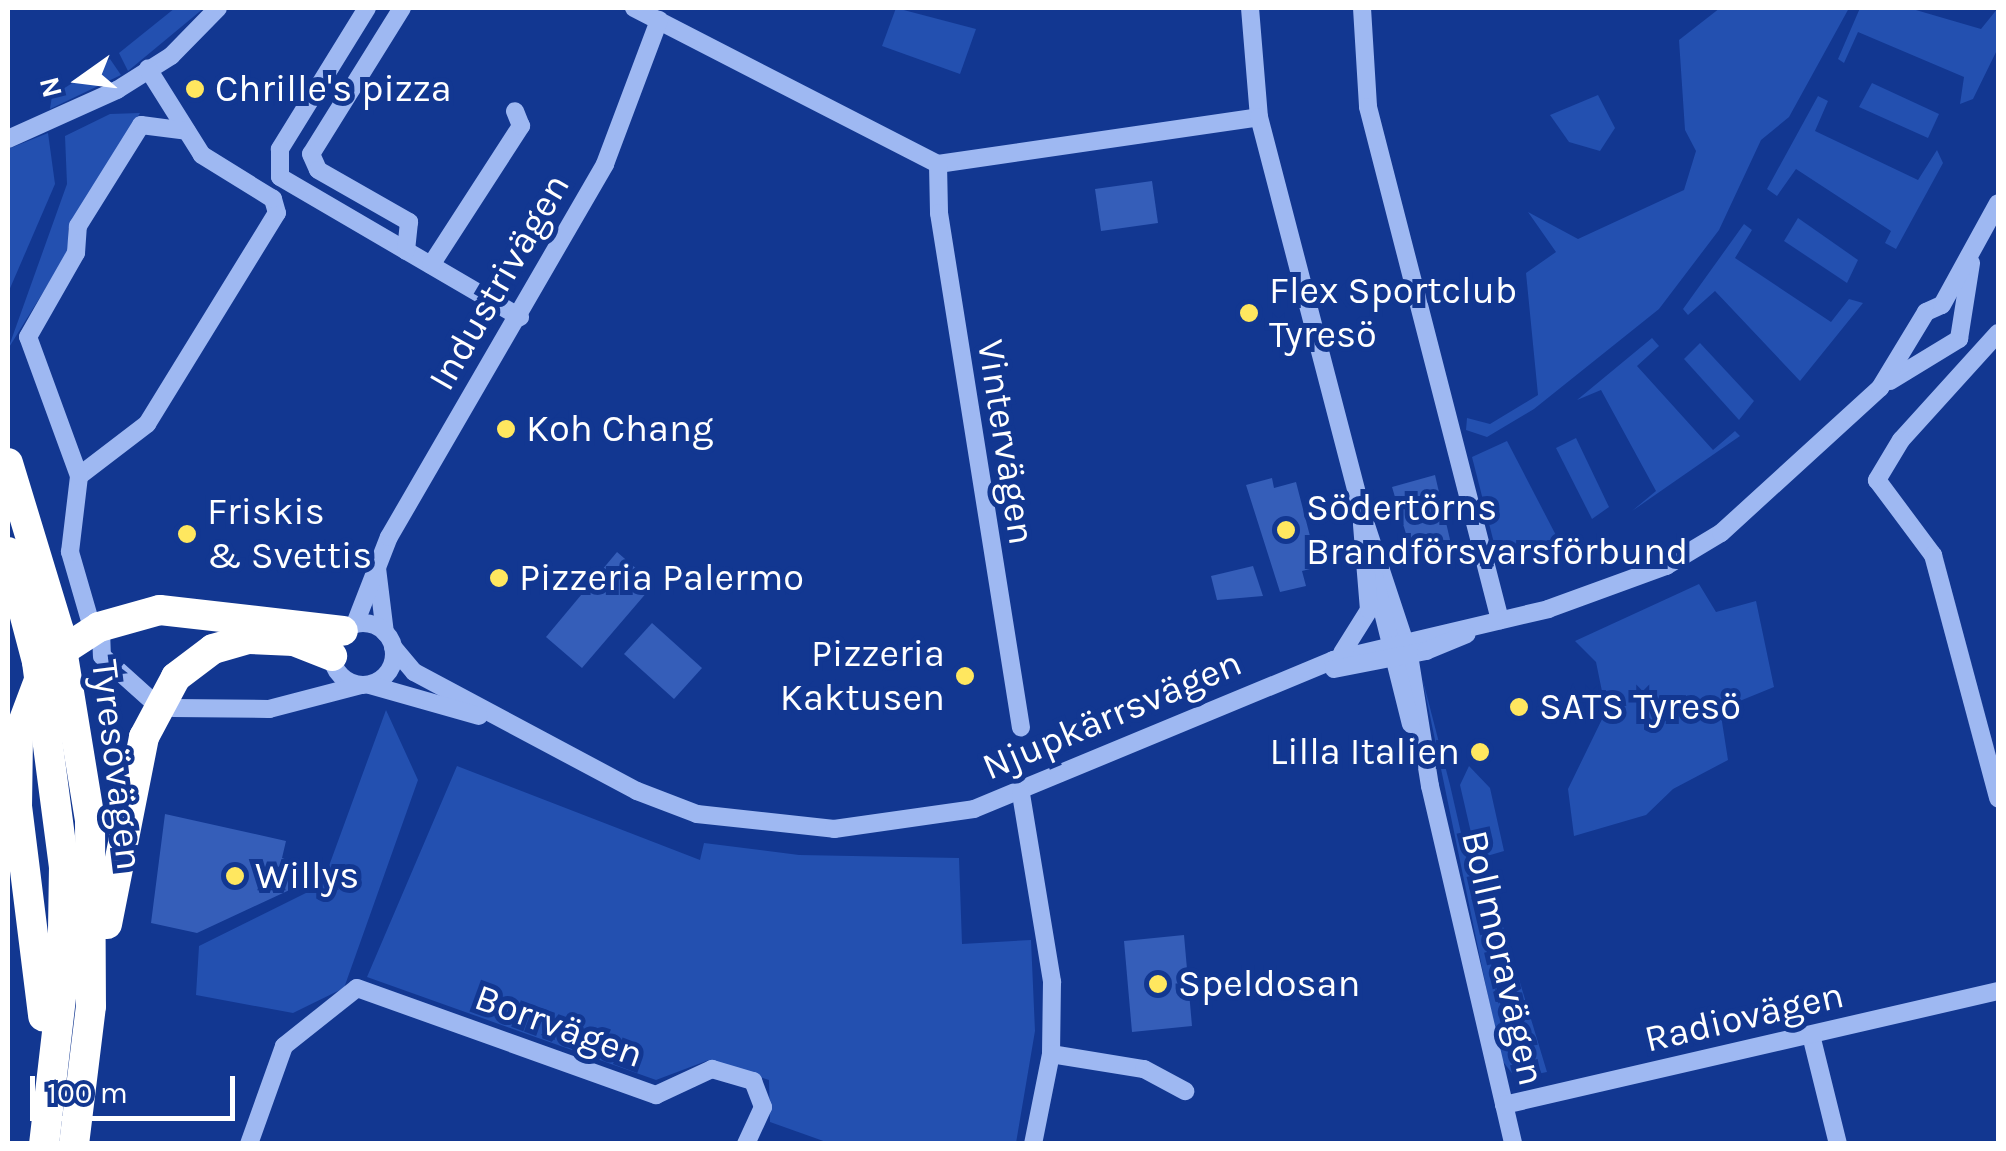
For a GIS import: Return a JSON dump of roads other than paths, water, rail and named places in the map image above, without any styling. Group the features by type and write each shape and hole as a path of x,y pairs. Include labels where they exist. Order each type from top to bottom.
{"highway":[{"name":"Tyresövägen","path":"8,463 43,568 78,724 92,852 91,1006 74,1144"},
{"name":"Tyresövägen","path":"8,552 37,662 64,866 62,990 42,1144"},
{"path":"42,1144 41,960 17,806 18,736 40,680 65,649 98,627 160,610 342,646"},
{"path":"91,1006 144,737 176,677 213,648 249,639 342,646"}],"street":[{"path":"8,139 148,69 218,8"},
{"path":"366,8 280,149 276,168 288,182 520,317"},
{"path":"402,8 312,154 318,170 408,222 406,251"},
{"path":"634,8 938,164 1259,117"},
{"name":"Bollmoravägen","path":"1250,8 1259,117 1397,648 1513,1144"},
{"path":"1362,8 1368,106 1500,620"},
{"name":"Industrivägen","path":"326,698 342,646 376,568 605,164 658,20"},
{"path":"80,476 147,424 275,219 273,199 202,156 148,69"},
{"path":"431,264 520,126 515,111"},
{"path":"151,700 118,678 70,552 80,476 28,337 76,253 78,226 141,125 187,131"},
{"name":"Vintervägen","path":"938,164 941,227 1021,728"},
{"name":"Njupkärrsvägen","path":"1880,388 1920,330 1926,312 1942,306 1998,204"},
{"name":"Njupkärrsvägen","path":"1285,678 1620,587 1721,533 1880,388 1944,347 1962,326 1973,253"},
{"path":"1942,306 1962,326 1977,356"},
{"path":"1920,330 1944,347 1977,356"},
{"path":"1998,333 1900,440 1878,480 1933,555 1998,798"},
{"name":"Bollmoravägen","path":"1333,660 1352,644 1369,610 1362,514"},
{"path":"172,708 270,709 326,698 366,685 389,671 389,640 376,568"},
{"path":"342,646 389,640"},
{"name":"Njupkärrsvägen","path":"389,640 414,672 637,792 762,826 902,825 1021,794 1285,678 1333,660 1397,648"},
{"name":"Njupkärrsvägen","path":"342,646 366,685 508,724"},
{"path":"1021,794 1052,982 1051,1054 1033,1144"},
{"name":"Borrvägen","path":"249,1144 291,1036 357,988 656,1095 712,1069 753,1082 763,1101 759,1122 746,1144"},
{"name":"Radiovägen","path":"1504,1105 1998,991"},
{"path":"1811,1035 1838,1144"},
{"path":"1051,1054 1144,1069 1185,1090"}],"place":[{"name":"Chrille's pizza","path":"195,89"},
{"name":"Flex Sportclub Tyresö","path":"1249,313"},
{"name":"Koh Chang","path":"506,429"},
{"name":"Södertörns Brandförsvarsförbund","path":"1286,530"},
{"name":"Friskis & Svettis","path":"187,534"},
{"name":"Pizzeria Palermo","path":"499,578"},
{"name":"Pizzeria Kaktusen","path":"965,676"},
{"name":"SATS Tyresö","path":"1519,707"},
{"name":"Lilla Italien","path":"1480,752"},
{"name":"Willys","path":"235,876"},
{"name":"Speldosan","path":"1158,984"}]}
